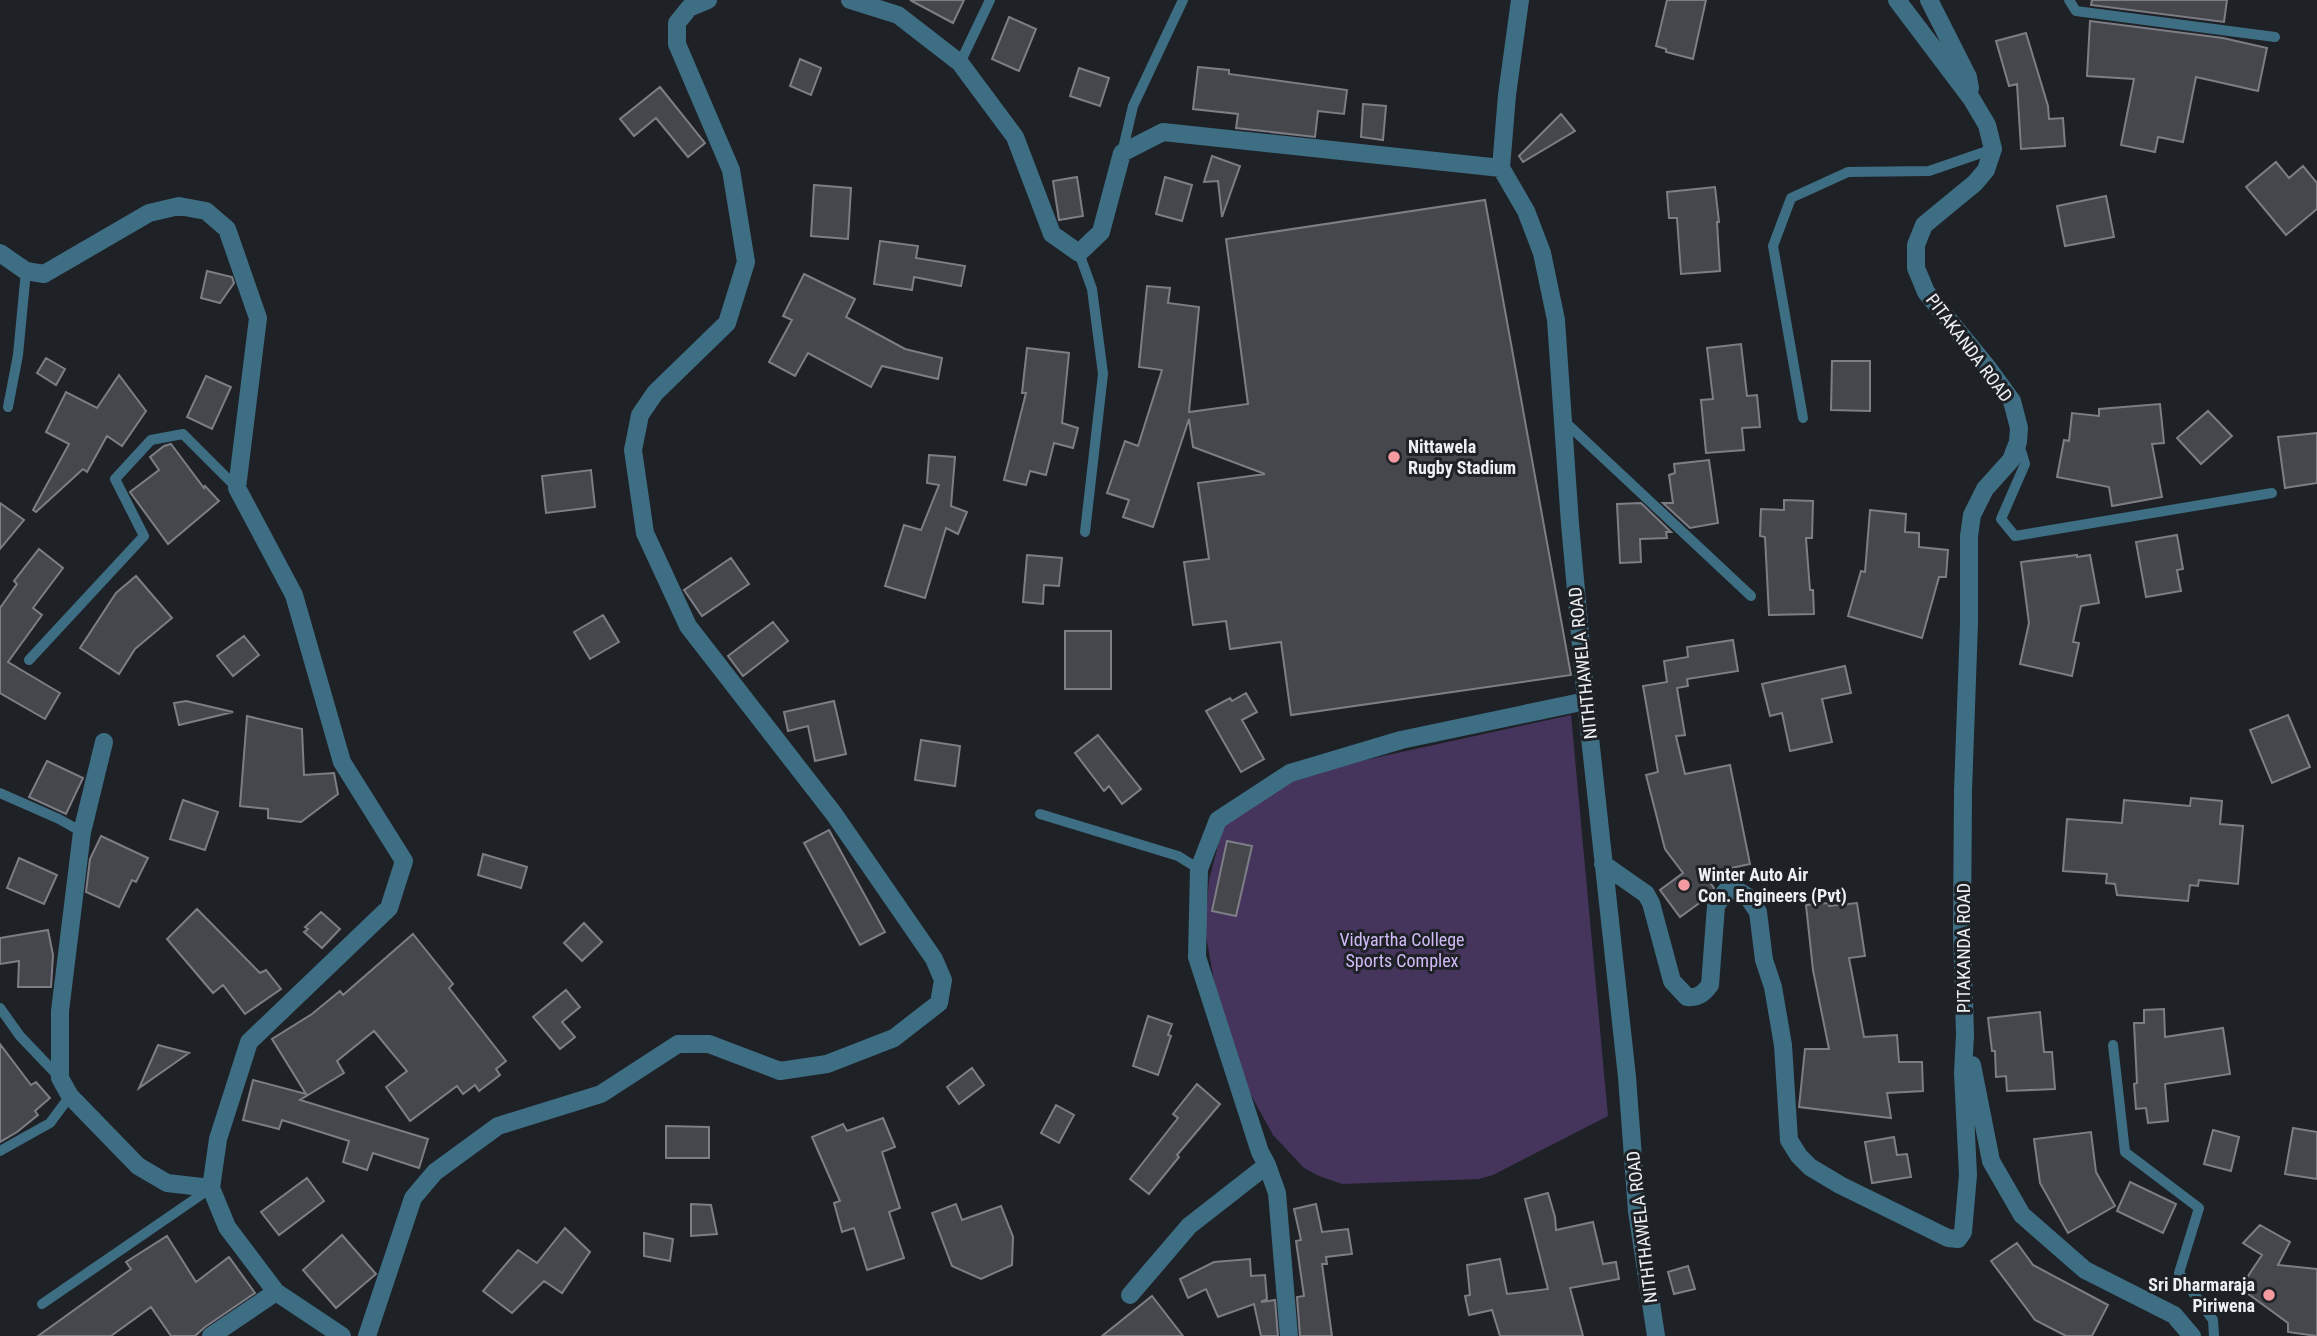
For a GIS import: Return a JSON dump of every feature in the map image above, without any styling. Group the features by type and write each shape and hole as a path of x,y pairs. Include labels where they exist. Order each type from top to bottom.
{"street":[{"path":"367,1336 413,1198 435,1172 498,1126 601,1094 678,1044 709,1044 780,1071 827,1064 894,1038 939,1003 943,980 933,959 834,814 688,626 645,533 634,450 640,415 655,393 727,323 746,262 731,170 677,44 677,23 689,8 708,0"},
{"path":"850,0 898,15 960,63 1015,137 1052,234 1079,253 1101,232 1122,153 1163,132 1500,168 1520,0"},
{"path":"1897,0 1971,98 1987,125 1993,149"},
{"path":"1929,0 1968,76 1971,98"},
{"name":"PITAKANDA ROAD","path":"1604,864 1646,894 1651,903 1672,981 1687,997 1702,995 1710,985 1716,906 1725,892 1737,890 1748,897 1758,912 1764,960 1773,987 1783,1045 1789,1140 1810,1167 1840,1185 1948,1238 1958,1239 1963,1232 1969,1175 1963,1073 1965,1035 1962,931 1969,536 1972,515 1985,489 2011,460 2018,442 2019,428 2012,401 1926,292 1916,268 1916,245 1924,225 1975,183 1986,170 1993,149"},
{"name":"NITHTHAWELA ROAD","path":"1500,168 1526,211 1542,253 1556,320 1586,701 1627,1077 1637,1211 1656,1336"},
{"path":"0,253 26,271 44,274 149,212 179,206 206,211 226,229 258,318 237,488 294,595 342,762 404,861 389,908 249,1042 218,1139 211,1188 227,1227 276,1292 342,1336"},
{"path":"1289,1336 1277,1193 1260,1152 1197,957 1199,869 1218,820 1290,774 1401,740 1586,701"},
{"path":"104,742 82,832 60,1011 60,1078 70,1096 138,1166 167,1183 211,1188"},
{"path":"1965,1035 1991,1161 2022,1215 2085,1270 2174,1315 2192,1336"},
{"path":"1130,1295 1189,1226 1267,1165"},
{"path":"211,1336 276,1292"}],"lane":[{"path":"960,63 990,0"},
{"path":"1122,153 1133,106 1182,0"},
{"path":"2069,0 2076,11 2275,37"},
{"path":"1803,418 1773,246 1791,198 1848,172 1929,171 1993,149"},
{"path":"1079,253 1091,289 1104,374 1085,532"},
{"path":"8,407 18,355 26,271"},
{"path":"1564,421 1751,596"},
{"path":"29,660 144,536 115,479 151,440 183,434 237,488"},
{"path":"2018,442 2025,464 2001,519 2015,536 2272,493"},
{"path":"0,793 82,832"},
{"path":"1040,814 1178,856 1199,869"},
{"path":"0,1008 20,1037 60,1078"},
{"path":"2113,1045 2125,1152 2199,1208 2179,1273 2213,1320 2214,1336"},
{"path":"3,1146 50,1123 70,1096"},
{"path":"42,1304 211,1188"}],"green space":[{"name":"Vidyartha College Sports Complex","path":"1571,715 1608,1116 1493,1175 1479,1179 1342,1184 1304,1168 1273,1135 1251,1095 1221,1020 1205,930 1209,880 1226,822 1270,791 1315,771"}],"building":[{"path":"910,0 964,0 953,23"},
{"path":"1667,0 1706,0 1693,59 1666,52 1666,49 1656,46"},
{"path":"2092,0 2227,0 2224,22 2091,5"},
{"path":"1009,17 1036,29 1019,71 992,59"},
{"path":"2090,21 2223,38 2267,48 2258,91 2196,77 2183,142 2158,137 2155,152 2121,145 2134,79 2087,76"},
{"path":"2026,33 2048,106 2049,119 2063,118 2065,146 2021,149 2017,84 2009,86 1996,41"},
{"path":"800,59 821,68 811,95 790,86"},
{"path":"1198,67 1229,70 1229,74 1347,90 1344,114 1318,111 1315,137 1236,128 1238,114 1193,109"},
{"path":"1079,68 1109,78 1100,106 1070,96"},
{"path":"660,87 705,143 688,157 656,118 634,136 620,119"},
{"path":"1363,104 1386,106 1383,140 1361,137"},
{"path":"1561,114 1575,131 1523,162 1519,156"},
{"path":"1212,156 1240,166 1222,217 1218,181 1204,182"},
{"path":"2276,162 2289,178 2303,166 2317,183 2317,209 2286,235 2246,187"},
{"path":"1077,177 1083,216 1059,220 1053,181"},
{"path":"1165,177 1192,185 1182,221 1156,214"},
{"path":"814,185 851,188 848,239 811,236"},
{"path":"1715,187 1720,271 1681,274 1677,218 1669,218 1667,192"},
{"path":"2106,196 2114,237 2065,246 2057,206"},
{"name":"Nittawela Rugby Stadium","path":"1485,200 1571,675 1291,715 1281,642 1230,649 1226,621 1193,625 1184,562 1209,559 1198,483 1265,474 1193,447 1189,419 1153,527 1123,517 1129,500 1107,493 1125,441 1138,446 1162,370 1139,367 1147,286 1170,288 1168,303 1199,307 1189,412 1248,404 1226,239"},
{"path":"880,241 918,246 916,258 965,266 961,286 914,277 912,290 874,284"},
{"path":"207,271 232,277 234,283 220,303 201,298"},
{"path":"804,274 855,299 846,317 905,349 942,358 938,379 882,366 871,387 808,353 795,376 769,362 792,320 783,316"},
{"path":"1741,344 1747,396 1757,395 1760,427 1742,428 1744,450 1706,453 1701,400 1713,399 1707,348"},
{"path":"1027,348 1069,353 1062,423 1078,428 1073,448 1054,443 1046,475 1030,471 1026,485 1004,480 1026,393 1022,393"},
{"path":"46,358 65,369 56,385 37,373"},
{"path":"1832,361 1870,361 1870,411 1831,410"},
{"path":"119,375 146,411 122,446 107,436 87,472 83,469 36,512 33,510 69,444 46,432 66,392 97,408"},
{"path":"206,376 231,387 212,429 187,417"},
{"path":"2160,404 2164,443 2152,444 2162,497 2112,506 2109,487 2057,477 2064,440 2069,441 2072,413 2099,416 2099,409"},
{"path":"2208,411 2232,436 2201,464 2177,438"},
{"path":"2317,433 2317,483 2285,488 2278,437"},
{"path":"171,444 204,488 205,486 219,501 168,544 130,492 159,470 150,457"},
{"path":"929,455 955,457 951,506 967,512 958,534 946,528 925,598 885,586 904,525 921,530 939,485 927,483"},
{"path":"1709,460 1718,523 1690,528 1663,503 1673,503 1669,475 1675,473 1674,464"},
{"path":"591,470 595,507 546,513 542,476"},
{"path":"1784,500 1813,501 1812,538 1806,538 1814,614 1769,615 1765,537 1760,536 1761,509 1784,510"},
{"path":"0,503 24,520 0,549"},
{"path":"1641,503 1671,532 1666,532 1667,538 1640,539 1641,562 1620,563 1617,504"},
{"path":"1870,510 1906,514 1905,532 1919,533 1919,547 1948,550 1946,577 1939,577 1922,638 1848,616 1861,571 1865,572"},
{"path":"2177,535 2183,569 2177,570 2181,591 2146,597 2136,542"},
{"path":"39,549 63,568 33,608 42,615 8,662 60,693 45,719 0,693 0,608 17,584 14,581"},
{"path":"1027,555 1062,558 1059,586 1044,585 1043,604 1023,602"},
{"path":"2090,555 2099,603 2081,606 2073,642 2079,643 2072,676 2020,664 2029,623 2021,562"},
{"path":"731,558 749,584 702,616 684,590"},
{"path":"136,576 172,618 135,649 119,674 80,648 116,593"},
{"path":"603,615 619,642 590,659 574,632"},
{"path":"773,622 788,641 743,676 728,656"},
{"path":"1065,631 1111,631 1111,689 1065,689"},
{"path":"244,636 259,655 233,676 217,656"},
{"path":"1733,640 1738,671 1687,679 1688,686 1677,688 1685,735 1676,736 1685,774 1730,765 1750,864 1704,874 1714,888 1709,896 1680,917 1660,890 1683,873 1665,849 1646,775 1658,772 1643,686 1667,682 1664,661 1688,657 1687,647"},
{"path":"1845,666 1851,693 1822,699 1832,742 1790,751 1782,713 1770,716 1762,684"},
{"path":"1246,693 1257,712 1242,720 1264,759 1241,772 1206,711"},
{"path":"186,701 233,712 179,725 174,703"},
{"path":"834,701 846,754 815,761 808,726 788,731 784,712"},
{"path":"2288,715 2310,767 2272,783 2250,730"},
{"path":"247,716 302,729 304,775 334,773 338,794 301,822 268,818 268,809 240,806"},
{"path":"1098,735 1141,789 1122,804 1109,786 1104,791 1075,753"},
{"path":"921,740 960,746 955,786 915,780"},
{"path":"47,761 83,778 66,814 29,797"},
{"path":"2191,798 2222,801 2220,824 2243,826 2238,884 2199,880 2198,886 2190,885 2188,901 2117,895 2115,884 2106,883 2107,874 2063,871 2067,819 2122,823 2124,800 2190,806"},
{"path":"183,800 218,812 205,850 170,839"},
{"path":"829,830 885,932 860,945 804,843"},
{"path":"101,836 148,858 136,882 132,880 119,907 86,892 90,859"},
{"path":"1227,841 1252,846 1236,916 1212,911"},
{"path":"483,854 527,867 521,888 478,875"},
{"path":"19,858 57,875 44,904 7,888"},
{"path":"1829,903 1829,906 1857,903 1865,956 1849,958 1864,1037 1897,1035 1899,1062 1922,1062 1923,1091 1887,1093 1891,1118 1799,1107 1805,1049 1829,1049 1813,970 1806,905"},
{"path":"197,909 260,973 266,970 281,989 245,1014 223,985 213,993 167,939"},
{"path":"321,912 340,929 322,948 304,932 308,929 305,927"},
{"path":"584,923 602,942 582,961 564,943"},
{"path":"48,930 53,955 51,987 18,987 19,961 0,964 0,938"},
{"path":"413,934 453,984 449,988 506,1061 496,1069 500,1075 479,1091 475,1085 463,1094 457,1086 410,1121 386,1087 407,1071 374,1031 337,1061 344,1073 300,1100 428,1139 419,1168 373,1153 367,1170 343,1162 349,1141 282,1120 279,1129 243,1120 253,1080 306,1094 272,1039 312,1014 340,991 343,995"},
{"path":"566,990 580,1007 562,1022 575,1037 560,1049 533,1017"},
{"path":"2164,1009 2165,1037 2223,1028 2230,1074 2165,1084 2168,1121 2148,1123 2146,1108 2136,1109 2134,1023 2144,1023 2144,1010"},
{"path":"2040,1012 2044,1052 2052,1052 2055,1089 2007,1091 2006,1076 1996,1077 1995,1051 1992,1051 1988,1018"},
{"path":"1148,1016 1172,1024 1168,1035 1171,1036 1158,1075 1133,1066"},
{"path":"0,1044 31,1085 36,1082 50,1098 35,1111 38,1115 0,1142"},
{"path":"158,1045 189,1053 139,1088"},
{"path":"972,1068 984,1085 959,1104 947,1087"},
{"path":"1197,1084 1220,1104 1177,1155 1179,1157 1149,1194 1130,1179 1178,1118 1173,1114"},
{"path":"1056,1105 1074,1115 1059,1143 1041,1133"},
{"path":"883,1118 895,1147 882,1152 900,1208 889,1212 904,1258 867,1270 854,1228 842,1232 834,1203 840,1201 812,1137 843,1124 847,1131"},
{"path":"666,1126 709,1127 709,1158 666,1158"},
{"path":"2293,1128 2317,1132 2317,1179 2285,1174"},
{"path":"2213,1130 2239,1137 2231,1171 2204,1164"},
{"path":"2091,1132 2096,1172 2115,1206 2068,1233 2040,1183 2034,1139"},
{"path":"1894,1137 1897,1155 1907,1154 1911,1177 1872,1183 1865,1142"},
{"path":"307,1178 324,1201 279,1235 261,1212"},
{"path":"2130,1182 2176,1204 2163,1233 2117,1211"},
{"path":"1548,1193 1556,1230 1593,1222 1603,1264 1616,1262 1619,1279 1570,1288 1583,1336 1500,1336 1492,1310 1469,1315 1465,1296 1470,1295 1467,1265 1500,1259 1507,1294 1548,1289 1525,1199"},
{"path":"691,1204 711,1205 717,1234 691,1236"},
{"path":"956,1204 962,1220 1001,1206 1013,1237 1012,1265 981,1279 952,1266 932,1213"},
{"path":"1316,1204 1322,1232 1348,1229 1352,1254 1326,1257 1327,1264 1322,1264 1332,1336 1300,1336 1297,1297 1304,1296 1296,1241 1301,1240 1294,1209"},
{"path":"2260,1225 2290,1242 2278,1265 2317,1269 2317,1336 2288,1332 2288,1323 2240,1288 2262,1255 2243,1243"},
{"path":"565,1228 590,1252 562,1293 544,1281 512,1313 483,1291 518,1250 537,1263"},
{"path":"644,1233 673,1239 670,1261 644,1256"},
{"path":"342,1235 376,1274 336,1308 303,1270"},
{"path":"167,1236 196,1282 229,1257 255,1293 195,1336 171,1336 151,1307 111,1336 38,1336 131,1269 126,1262"},
{"path":"2017,1243 2033,1265 2108,1305 2092,1336 2066,1336 2035,1320 1991,1261"},
{"path":"1250,1259 1251,1276 1265,1275 1267,1299 1261,1302 1275,1300 1278,1336 1261,1336 1254,1304 1218,1317 1206,1289 1188,1298 1180,1279 1214,1262"},
{"path":"1688,1266 1695,1289 1674,1294 1668,1272"},
{"path":"1152,1296 1183,1336 1102,1336"}],"place":[{"name":"Nittawela Rugby Stadium","path":"1394,457"},
{"name":"Winter Auto Air Con. Engineers (Pvt)","path":"1684,885"},
{"name":"Sri Dharmaraja Piriwena","path":"2269,1295"}]}
